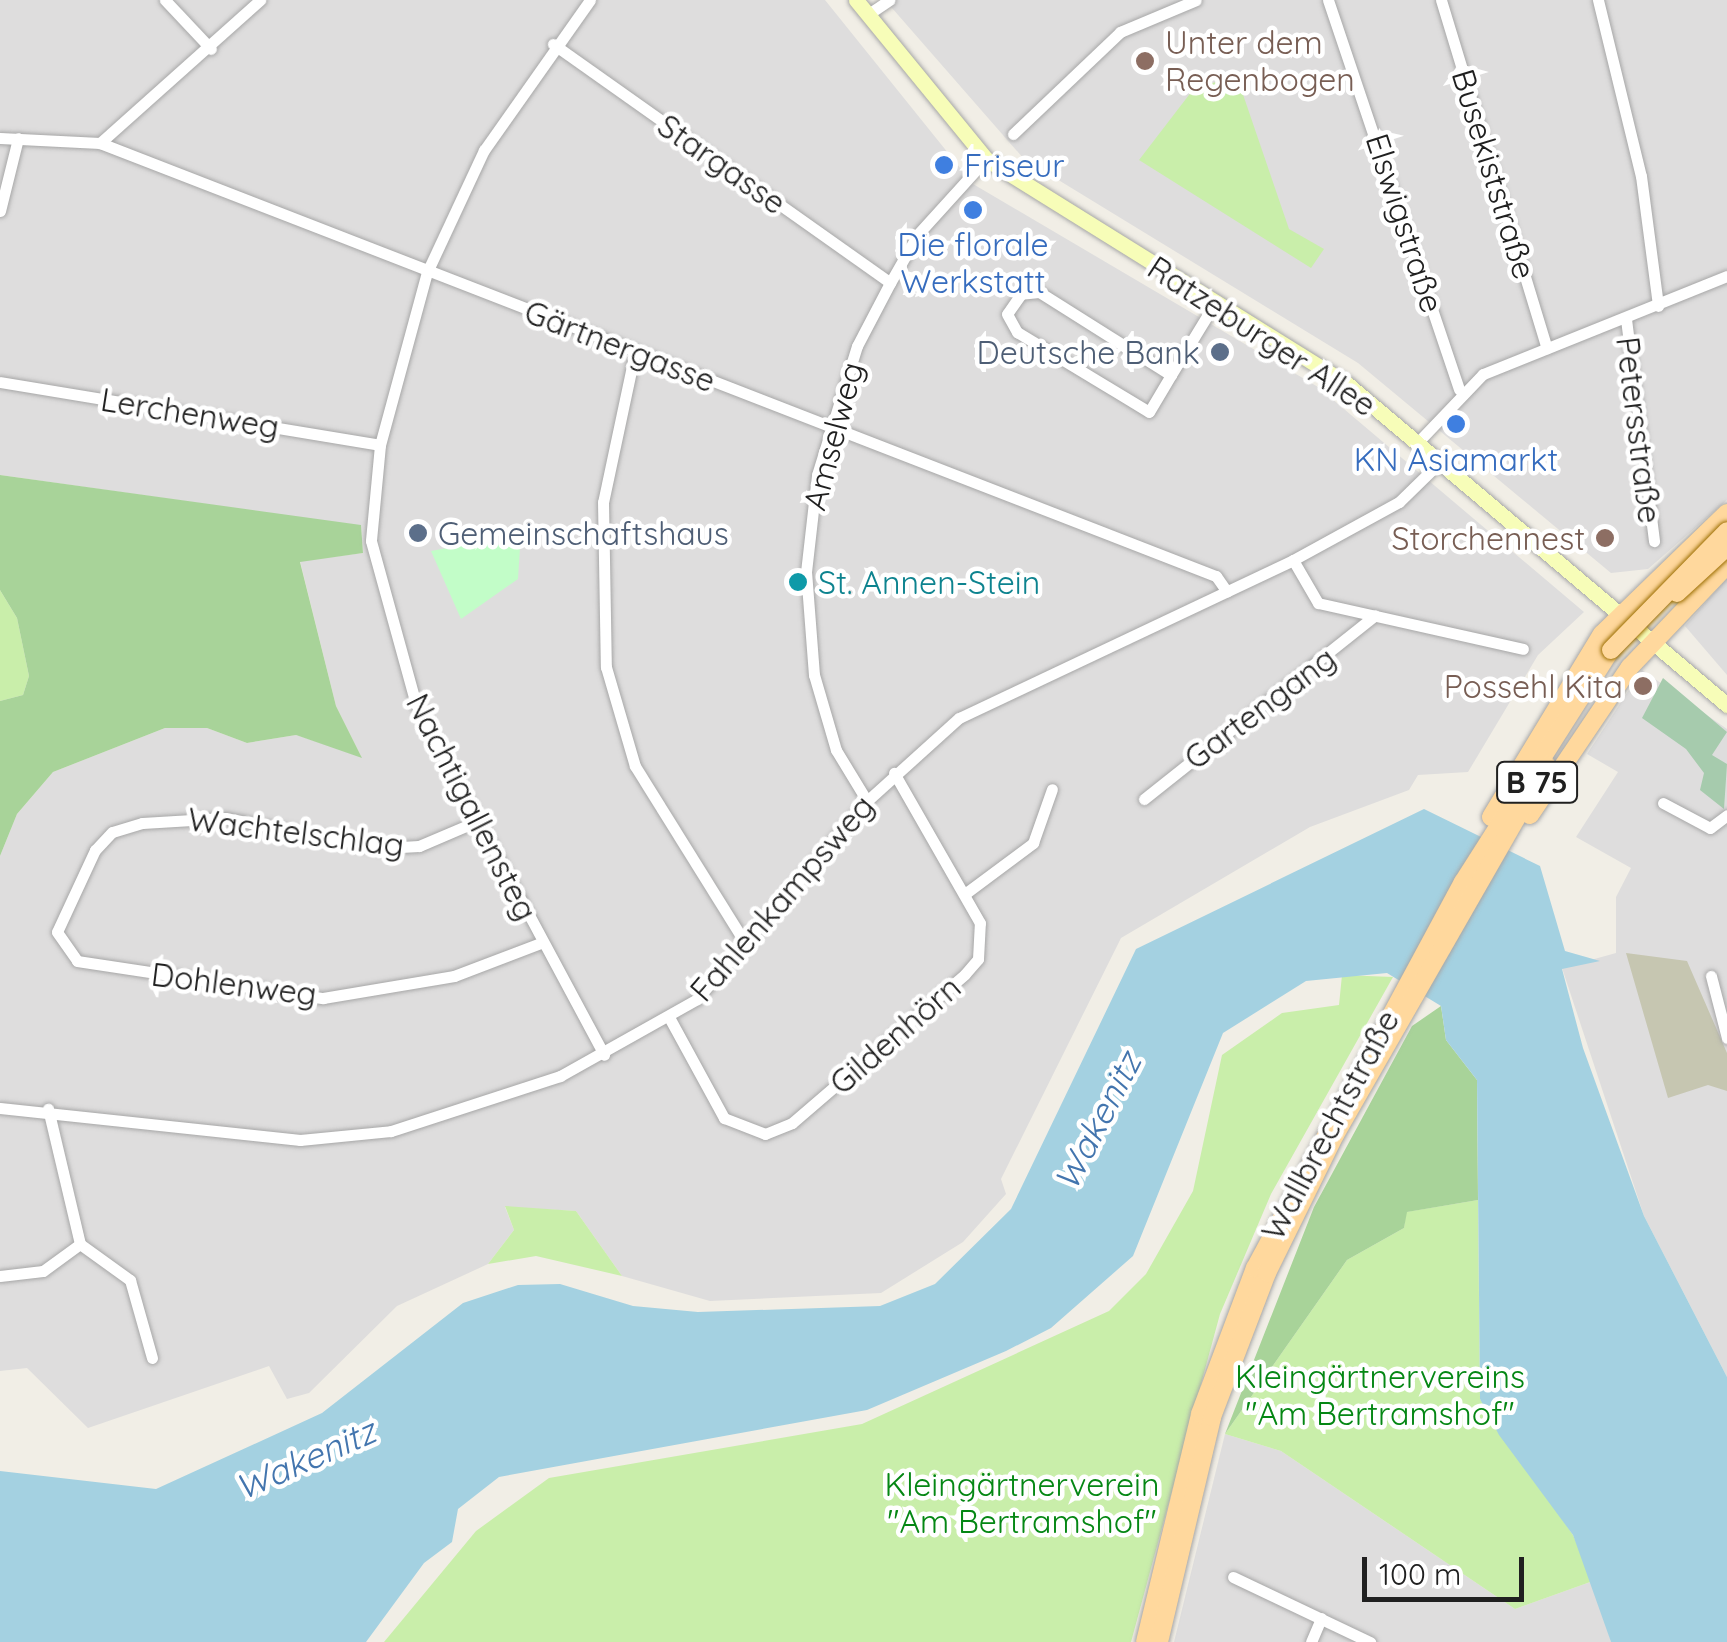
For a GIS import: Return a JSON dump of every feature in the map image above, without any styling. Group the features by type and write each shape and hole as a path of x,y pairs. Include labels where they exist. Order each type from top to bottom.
{"main road":[{"name":"Ratzeburger Allee","path":"856,0 986,159 1346,383 1622,611 1727,705"},
{"path":"1617,651 1622,611 1727,513"},
{"name":"B 75","path":"1617,651 1727,532"},
{"name":"B 75","path":"1617,651 1727,547"},
{"path":"1470,885 1508,776 1617,651 1653,640 1727,566"},
{"name":"Wallbrechtstraße","path":"1146,1642 1200,1414 1234,1318 1366,1067 1470,885 1617,651"},
{"name":"Wallbrechtstraße","path":"1159,1642 1212,1418 1246,1323 1366,1067"}],"street":[{"path":"164,0 211,49"},
{"path":"100,144 211,49 260,0"},
{"name":"Nachtigallensteg","path":"590,0 553,44 484,150 427,272 380,445 374,559 416,704 473,824 604,1056"},
{"path":"867,15 889,0"},
{"path":"1013,134 1120,32 1196,0"},
{"name":"Elswigstraße","path":"1328,0 1459,390"},
{"name":"Busekiststraße","path":"1441,0 1548,348"},
{"path":"1598,0 1641,176 1658,306"},
{"name":"Stargasse","path":"553,44 890,283"},
{"name":"Gärtnergasse","path":"0,138 100,144 1216,576 1227,592"},
{"path":"0,211 18,138"},
{"name":"Amselweg","path":"867,801 829,732 810,648 809,524 830,426 890,283 918,234 986,159"},
{"path":"1418,442 1459,390 1548,348 1727,276"},
{"path":"1171,375 1039,292 1021,294 1007,314 1017,332 1148,412 1171,375 1216,302"},
{"name":"Petersstraße","path":"1626,319 1654,541"},
{"path":"635,352 604,502 606,667 635,766 747,946"},
{"name":"Lerchenweg","path":"0,382 380,445"},
{"name":"Fahlenkampsweg","path":"0,1108 48,1109 216,1137 360,1136 472,1109 604,1056 670,1019 747,946 894,773 988,702 1293,560 1398,502 1441,460"},
{"path":"1293,560 1318,603 1523,650"},
{"name":"Gartengang","path":"1144,799 1375,615"},
{"name":"Gildenhörn","path":"670,1019 724,1118 741,1131 780,1130 978,959 980,923 894,773"},
{"path":"966,893 1032,844 1052,790"},
{"path":"1663,803 1710,828 1727,814"},
{"name":"Wachtelschlag","path":"56,932 95,850 112,832 142,822 225,818 382,848 419,846 473,824"},
{"name":"Dohlenweg","path":"56,932 78,961 323,998 454,976 541,943"},
{"path":"1711,976 1727,1038"},
{"path":"48,1109 80,1244 130,1280 152,1358"},
{"path":"0,1276 43,1271 80,1244"},
{"path":"1233,1577 1370,1642"},
{"path":"1311,1642 1321,1618"}],"shaded area":[{"path":"0,0 825,0 973,184 1318,387 1584,612 1538,655 1468,772 1418,775 1409,790 1310,827 1121,938 1001,1179 1006,1194 963,1242 881,1293 710,1301 622,1276 576,1211 505,1207 514,1230 488,1264 397,1306 309,1393 287,1399 269,1366 88,1428 27,1368 0,1371 0,856 17,814 53,772 165,728 207,728 247,743 296,735 361,756 336,706 300,561 363,553 361,526 0,475"},
{"path":"885,0 1727,0 1727,500 1648,569 1611,573 1358,363 1024,159"},
{"path":"1727,578 1727,675 1685,626"},
{"path":"1642,670 1727,729 1727,1377 1644,1216 1562,968 1616,953 1616,897 1631,868 1576,837 1618,772 1587,754"},
{"path":"1626,953 1687,961 1727,1053 1727,1091 1708,1085 1668,1098"},
{"path":"1225,1434 1281,1451 1515,1609 1593,1581 1611,1642 1174,1642"}],"green space":[{"path":"1236,74 1289,229 1324,249 1311,268 1139,160 1192,91"},
{"path":"0,475 361,525 363,553 300,562 336,706 362,758 296,735 247,743 207,728 165,728 53,772 17,814 0,856 0,701 23,695 29,676 17,618 0,590"},
{"path":"479,542 520,548 518,579 461,619 431,551"},
{"path":"0,590 17,618 29,676 23,695 0,701"},
{"path":"1663,678 1727,732 1712,755 1727,764 1724,809 1700,790 1704,773 1686,749 1642,718"},
{"name":"Kleingärtnerverein \"Am Bertramshof\"","path":"1342,975 1393,977 1271,1194 1220,1314 1131,1642 384,1642 476,1531 549,1478 862,1424 1109,1311 1146,1274 1193,1191 1222,1055 1282,1013 1339,1005"},
{"path":"1441,1006 1446,1040 1477,1080 1478,1200 1407,1212 1404,1228 1347,1260 1225,1434 1314,1207 1412,1026"},
{"name":"Kleingärtnervereins \"Am Bertramshof\"","path":"1478,1200 1480,1399 1573,1535 1593,1581 1515,1609 1281,1451 1225,1434 1347,1260 1404,1228 1406,1212"},
{"path":"505,1206 576,1211 622,1276 536,1256 488,1264 514,1230"}],"water":[{"name":"Wakenitz","path":"1424,809 1540,866 1565,951 1600,961 1562,969 1583,1048 1644,1216 1727,1377 1727,1642 1611,1642 1573,1535 1499,1435 1480,1399 1477,1080 1446,1040 1441,1006 1387,973 1306,981 1223,1033 1133,1256 1051,1328 1006,1351 867,1410 499,1477 458,1509 452,1542 424,1563 366,1642 0,1642 0,1471 156,1489 322,1413 463,1303 518,1285 560,1284 633,1306 698,1312 880,1306 935,1284 1011,1209 1136,949"}],"place":[{"name":"Unter dem Regenbogen","path":"1145,61"},
{"name":"Friseur","path":"944,165"},
{"name":"Die florale Werkstatt","path":"973,210"},
{"name":"Deutsche Bank","path":"1220,352"},
{"name":"KN Asiamarkt","path":"1456,424"},
{"name":"Gemeinschaftshaus","path":"418,533"},
{"name":"Storchennest","path":"1605,538"},
{"name":"St. Annen-Stein","path":"798,582"},
{"name":"Possehl Kita","path":"1643,686"}]}
